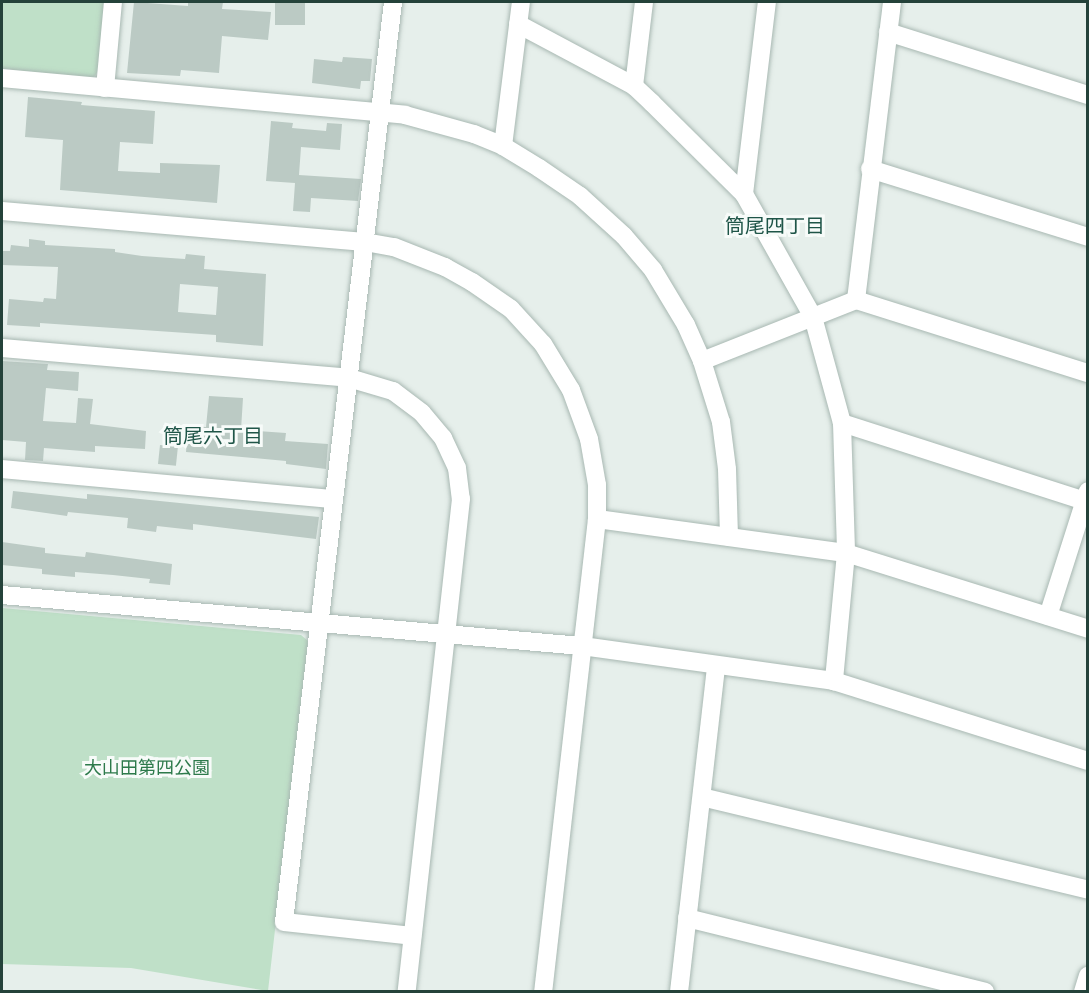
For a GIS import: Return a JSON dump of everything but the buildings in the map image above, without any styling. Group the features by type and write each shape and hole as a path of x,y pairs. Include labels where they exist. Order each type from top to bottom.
{"street":[{"path":"105,88 112,2"},
{"path":"393,2 284,922 412,936"},
{"path":"503,146 521,2"},
{"path":"634,86 644,2"},
{"path":"744,194 767,2"},
{"path":"856,300 891,2"},
{"path":"518,24 634,86 744,194 813,317 842,423 846,553 834,681"},
{"path":"888,32 1088,95"},
{"path":"2,78 380,111 448,125 503,146 580,196 639,252 672,299 702,361 724,441 729,537"},
{"path":"870,169 1088,237"},
{"path":"2,211 365,242 394,247 445,267 494,297 526,325 556,364 581,416 594,463 597,519 543,992"},
{"path":"702,361 856,300 1088,373"},
{"path":"2,348 349,378 375,383 393,391 422,413 443,438 456,468 461,499 407,992"},
{"path":"842,423 1086,498 1048,616"},
{"path":"2,470 334,499"},
{"path":"597,519 846,553 1088,629"},
{"path":"2,595 582,646 834,681 1088,761"},
{"path":"679,992 716,666"},
{"path":"702,797 1088,890"},
{"path":"687,918 985,992"},
{"path":"1083,992 1088,976"}],"green space":[{"path":"2,2 105,2 99,70 93,78 2,69"},
{"name":"大山田第四公園","path":"2,608 301,635 308,641 268,991 131,968 2,964"}],"district":[{"name":"筒尾四丁目","path":"775,226"},
{"name":"筒尾六丁目","path":"213,436"}]}
